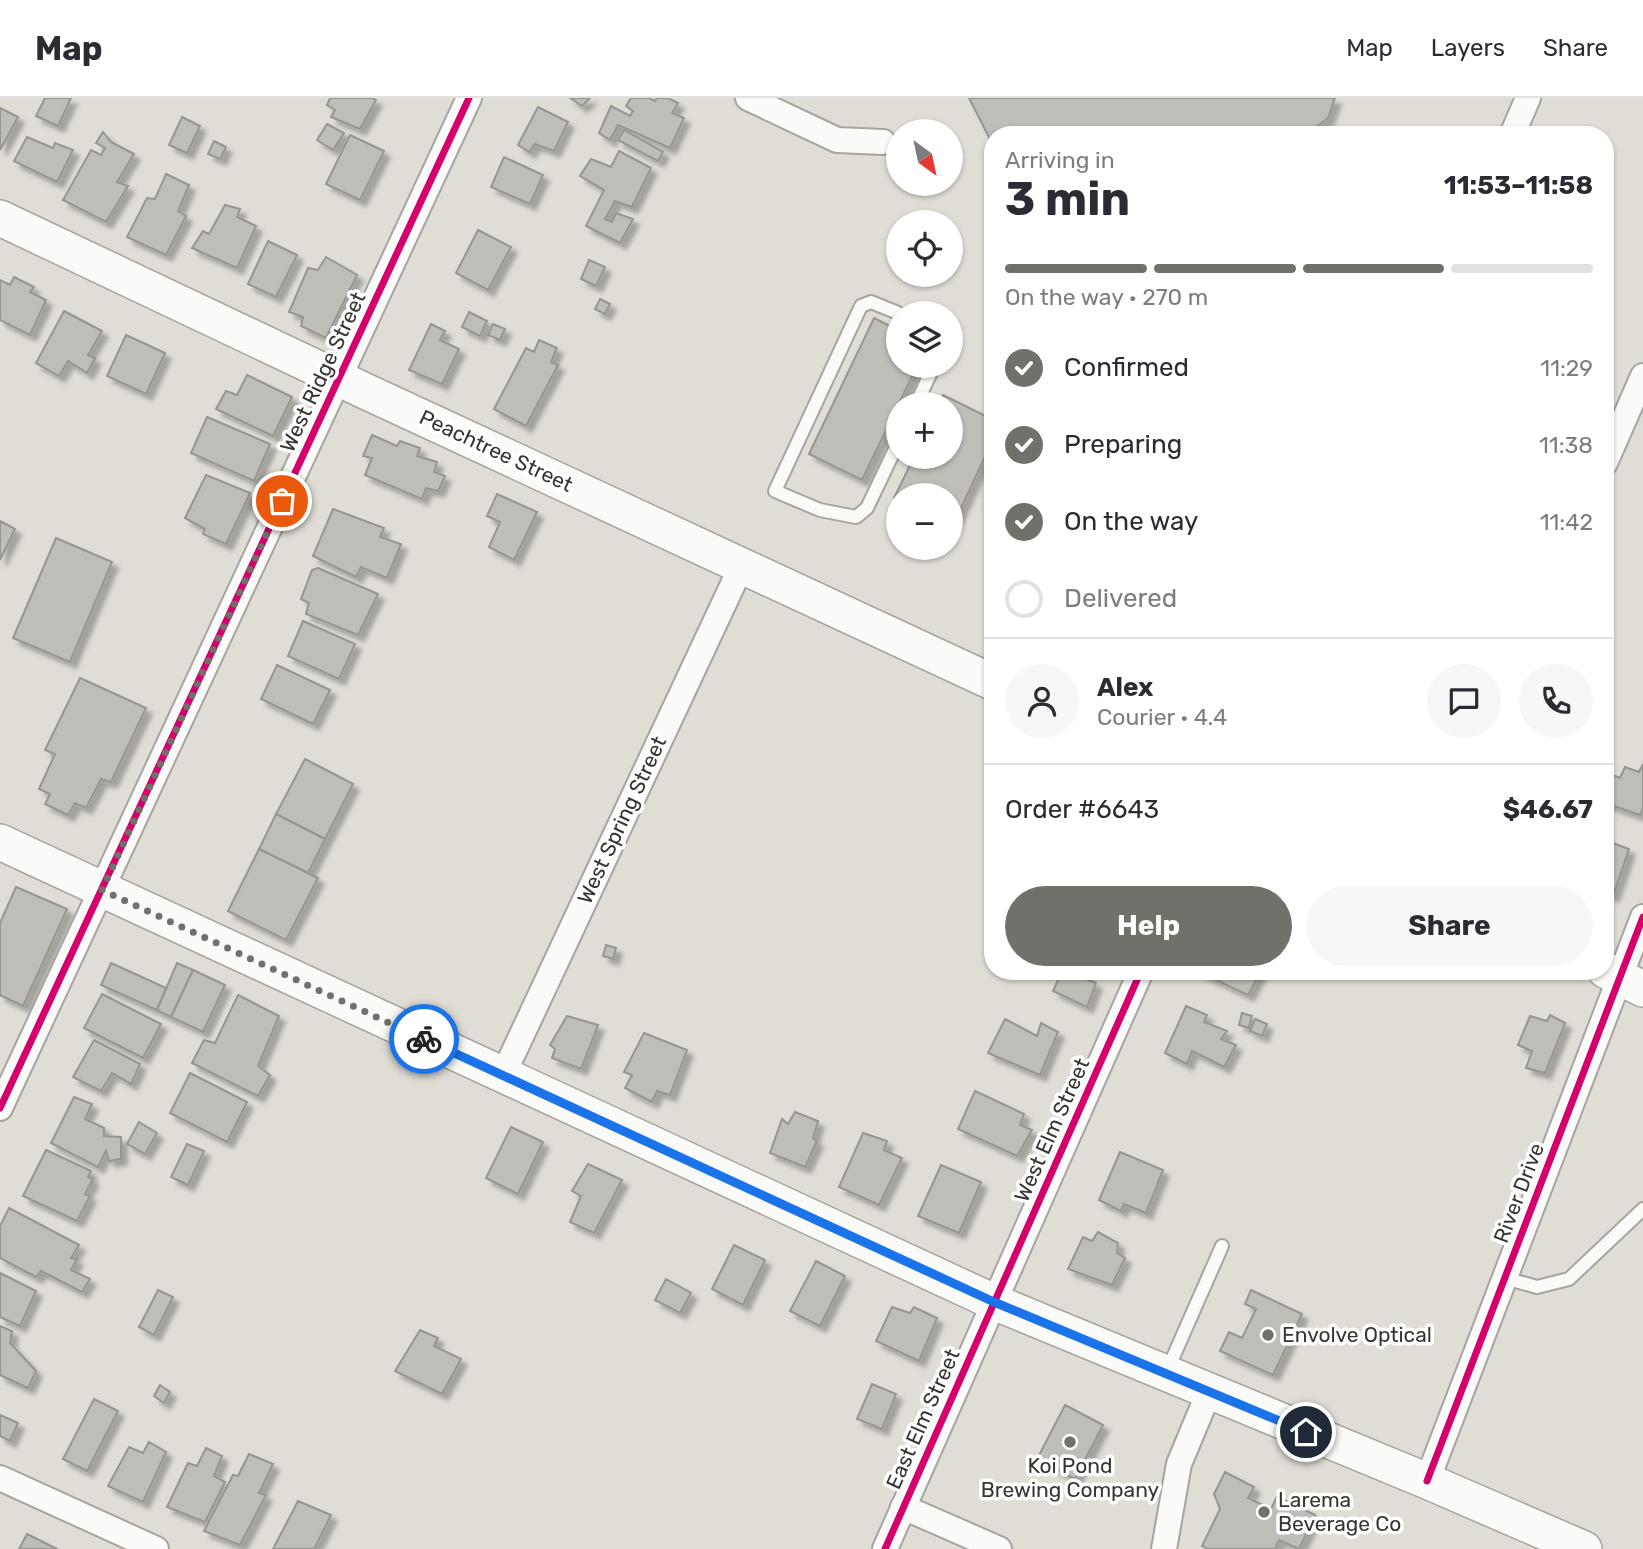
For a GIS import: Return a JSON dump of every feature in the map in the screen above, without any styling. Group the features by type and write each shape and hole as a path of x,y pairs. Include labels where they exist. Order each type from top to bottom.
{"main road":[{"name":"Peachtree Street","path":"0,218 984,678"},
{"path":"0,842 994,1302 1427,1480 1584,1549"}],"street":[{"name":"West Ridge Street","path":"0,1108 469,98"},
{"path":"748,98 837,140 883,142"},
{"path":"1515,126 1528,98"},
{"path":"1614,442 1643,376"},
{"name":"West Spring Street","path":"503,1075 742,565"},
{"name":"River Drive","path":"1427,1480 1623,979 1643,917"},
{"name":"West Elm Street","path":"994,1302 1137,980"},
{"name":"East Elm Street","path":"885,1549 994,1302"},
{"path":"1164,1549 1179,1464 1209,1392"},
{"path":"0,1478 156,1549"},
{"path":"903,1507 999,1549"}],"lane":[{"path":"886,308 871,302 861,306 775,492 820,510 856,517 867,508 886,468"},
{"path":"1505,1278 1537,1287 1569,1279 1643,1209"},
{"path":"1165,1374 1222,1247"}],"building":[{"path":"45,98 71,98 58,126 36,116"},
{"path":"330,98 376,100 360,129 331,117 335,110 327,105"},
{"path":"570,98 590,98 582,106"},
{"path":"631,98 649,98 655,101 657,98 668,98 678,103 672,113 684,118 670,148 618,125 610,140 599,133 611,106 630,116 633,111 626,106"},
{"path":"969,98 1335,98 1328,118 1317,126 984,127"},
{"path":"538,107 568,122 554,151 535,144 529,152 518,145"},
{"path":"0,108 18,117 0,150"},
{"path":"182,117 200,126 187,153 169,145"},
{"path":"327,124 344,133 333,150 317,140"},
{"path":"624,130 663,152 658,161 618,140"},
{"path":"103,132 111,142 134,154 117,182 128,186 106,222 63,200 91,150 101,155 105,148 96,143"},
{"path":"350,135 384,151 360,200 326,184"},
{"path":"27,137 53,148 55,143 73,150 57,182 14,161"},
{"path":"214,141 226,147 220,159 208,154"},
{"path":"619,151 651,168 632,207 615,201 605,219 612,222 616,213 633,219 620,243 586,226 604,190 580,176 591,159 611,167"},
{"path":"504,157 543,175 530,204 491,187"},
{"path":"166,174 189,185 178,211 186,216 166,255 127,237 147,198 155,199"},
{"path":"225,205 240,209 237,217 256,226 237,268 192,248 203,231 209,234"},
{"path":"478,230 511,247 488,290 456,273"},
{"path":"268,241 297,255 276,297 248,284"},
{"path":"326,257 357,275 326,338 301,326 303,317 289,312 308,268 318,270"},
{"path":"589,260 605,267 596,286 581,279"},
{"path":"14,277 34,287 30,292 46,300 30,335 0,320 0,280 10,285"},
{"path":"600,299 610,304 605,314 595,309"},
{"path":"64,311 102,331 88,355 95,358 87,373 68,361 59,376 36,363"},
{"path":"469,312 487,321 480,336 462,327"},
{"path":"874,318 886,324 886,378 911,378 904,392 886,392 886,430 862,480 809,454"},
{"path":"431,324 445,331 440,340 459,349 442,384 409,370"},
{"path":"493,324 505,329 500,340 488,335"},
{"path":"126,335 165,353 146,394 107,376"},
{"path":"539,340 557,348 551,362 558,365 526,426 494,409 526,348 534,352"},
{"path":"247,375 292,397 273,436 216,409 226,391 237,395"},
{"path":"963,405 984,415 984,459 963,504 963,483 901,483 908,469 963,469"},
{"path":"207,417 270,444 254,481 191,453"},
{"path":"372,435 397,446 400,441 420,448 417,456 437,462 434,472 445,476 438,491 426,488 422,499 365,475 372,458 363,456"},
{"path":"206,475 250,493 226,544 203,534 205,529 185,518"},
{"path":"497,494 537,512 514,560 489,547 500,522 487,516"},
{"path":"333,509 384,528 380,537 401,544 387,578 361,567 356,577 313,556"},
{"path":"0,521 15,529 0,560"},
{"path":"56,538 112,562 70,662 13,638"},
{"path":"318,568 378,594 358,635 306,614 309,603 301,599 312,570"},
{"path":"303,621 355,644 339,679 288,656"},
{"path":"277,665 330,690 313,724 261,699"},
{"path":"80,678 146,708 111,782 101,779 86,808 75,803 68,815 45,804 50,794 39,789 55,754 45,750"},
{"path":"305,759 353,784 325,839 276,814"},
{"path":"1643,764 1643,808 1640,815 1614,806 1614,775 1620,778 1625,767 1639,772"},
{"path":"276,814 325,839 308,873 259,849"},
{"path":"1614,843 1629,849 1614,893"},
{"path":"259,849 318,878 286,940 228,911"},
{"path":"16,887 67,909 23,1006 0,995 0,923"},
{"path":"606,945 616,948 613,959 603,956"},
{"path":"111,963 166,988 157,1010 101,985"},
{"path":"177,963 193,970 171,1017 157,1010"},
{"path":"193,970 225,985 203,1032 171,1017"},
{"path":"1058,980 1088,980 1096,983 1087,1007 1053,991"},
{"path":"1216,980 1256,980 1248,995"},
{"path":"102,994 161,1024 143,1058 84,1028"},
{"path":"238,995 279,1016 258,1066 270,1075 258,1096 192,1063 204,1040 215,1043"},
{"path":"1186,1006 1207,1015 1204,1022 1227,1031 1221,1039 1236,1045 1224,1067 1192,1051 1187,1064 1165,1053"},
{"path":"1242,1013 1252,1016 1249,1028 1239,1025"},
{"path":"1550,1015 1565,1023 1545,1073 1526,1068 1532,1051 1518,1045 1530,1016 1547,1021"},
{"path":"567,1016 598,1025 581,1069 552,1058 555,1049 550,1045"},
{"path":"1005,1019 1037,1036 1041,1023 1058,1032 1040,1075 988,1053"},
{"path":"1255,1019 1267,1024 1262,1036 1250,1031"},
{"path":"644,1033 687,1050 670,1095 657,1091 652,1102 625,1088 632,1075 624,1072"},
{"path":"94,1040 140,1064 131,1084 112,1073 101,1091 73,1077"},
{"path":"190,1073 247,1102 227,1142 170,1113"},
{"path":"975,1091 1024,1114 1020,1125 1032,1130 1017,1156 958,1129"},
{"path":"74,1097 92,1104 85,1119 104,1128 104,1136 121,1137 121,1159 109,1161 106,1151 98,1167 51,1143"},
{"path":"795,1112 818,1121 813,1138 817,1141 805,1167 770,1153 782,1119 788,1124"},
{"path":"139,1122 157,1133 145,1154 127,1144"},
{"path":"511,1127 543,1142 518,1194 486,1178"},
{"path":"863,1133 887,1141 884,1150 902,1158 879,1205 839,1187"},
{"path":"187,1144 204,1151 188,1185 171,1177"},
{"path":"46,1150 91,1171 88,1177 93,1179 85,1194 90,1196 77,1221 23,1196"},
{"path":"1120,1152 1163,1170 1146,1213 1124,1204 1121,1211 1099,1200"},
{"path":"588,1164 622,1180 594,1233 570,1222 581,1196 572,1191"},
{"path":"941,1165 981,1182 959,1233 918,1216"},
{"path":"9,1208 79,1245 71,1258 77,1259 71,1270 90,1279 82,1292 41,1271 36,1277 0,1258 0,1226"},
{"path":"1098,1232 1118,1243 1117,1253 1125,1258 1112,1285 1068,1269 1083,1237 1092,1241"},
{"path":"734,1245 765,1260 743,1305 712,1289"},
{"path":"816,1261 845,1276 820,1326 790,1311"},
{"path":"0,1273 36,1291 20,1326 0,1317"},
{"path":"666,1279 691,1293 680,1313 655,1300"},
{"path":"158,1290 173,1297 154,1335 139,1327"},
{"name":"Envolve Optical","path":"1251,1290 1302,1314 1273,1375 1220,1351 1229,1332 1242,1338 1256,1309 1245,1304"},
{"path":"892,1307 910,1313 914,1307 937,1318 919,1361 876,1341"},
{"path":"0,1326 12,1331 10,1343 36,1371 28,1388 0,1375"},
{"path":"420,1330 438,1338 434,1346 461,1359 442,1394 395,1371"},
{"path":"872,1384 896,1394 882,1429 857,1419"},
{"path":"160,1385 170,1392 164,1403 154,1396"},
{"path":"94,1399 118,1411 87,1471 63,1459"},
{"name":"Koi Pond Brewing Company","path":"1065,1405 1103,1425 1075,1479 1037,1459"},
{"path":"0,1415 18,1423 10,1441 0,1436"},
{"path":"149,1442 166,1452 143,1502 108,1486 129,1447 143,1453"},
{"path":"206,1448 222,1456 214,1476 225,1482 205,1522 167,1507 188,1463 197,1466"},
{"path":"249,1454 273,1464 259,1493 266,1495 240,1545 204,1531 233,1475 238,1476"},
{"name":"Larema Beverage Co","path":"1225,1472 1254,1487 1248,1498 1271,1509 1277,1496 1315,1515 1299,1549 1279,1540 1275,1549 1208,1549 1202,1546 1220,1509 1214,1494"},
{"path":"298,1501 331,1515 314,1549 273,1549"},
{"path":"27,1534 57,1549 19,1549"}],"cycle path":[{"path":"0,1108 469,98"},
{"path":"1427,1481 1643,917"},
{"path":"885,1549 1137,980"}],"way so far":[{"path":"282,501 102,890 424,1039"}],"place":[{"name":"Envolve Optical","path":"1268,1335"},
{"name":"Koi Pond Brewing Company","path":"1070,1442"},
{"name":"Larema Beverage Co","path":"1264,1512"}],"route":[{"path":"424,1039 994,1302 1306,1432"}]}
